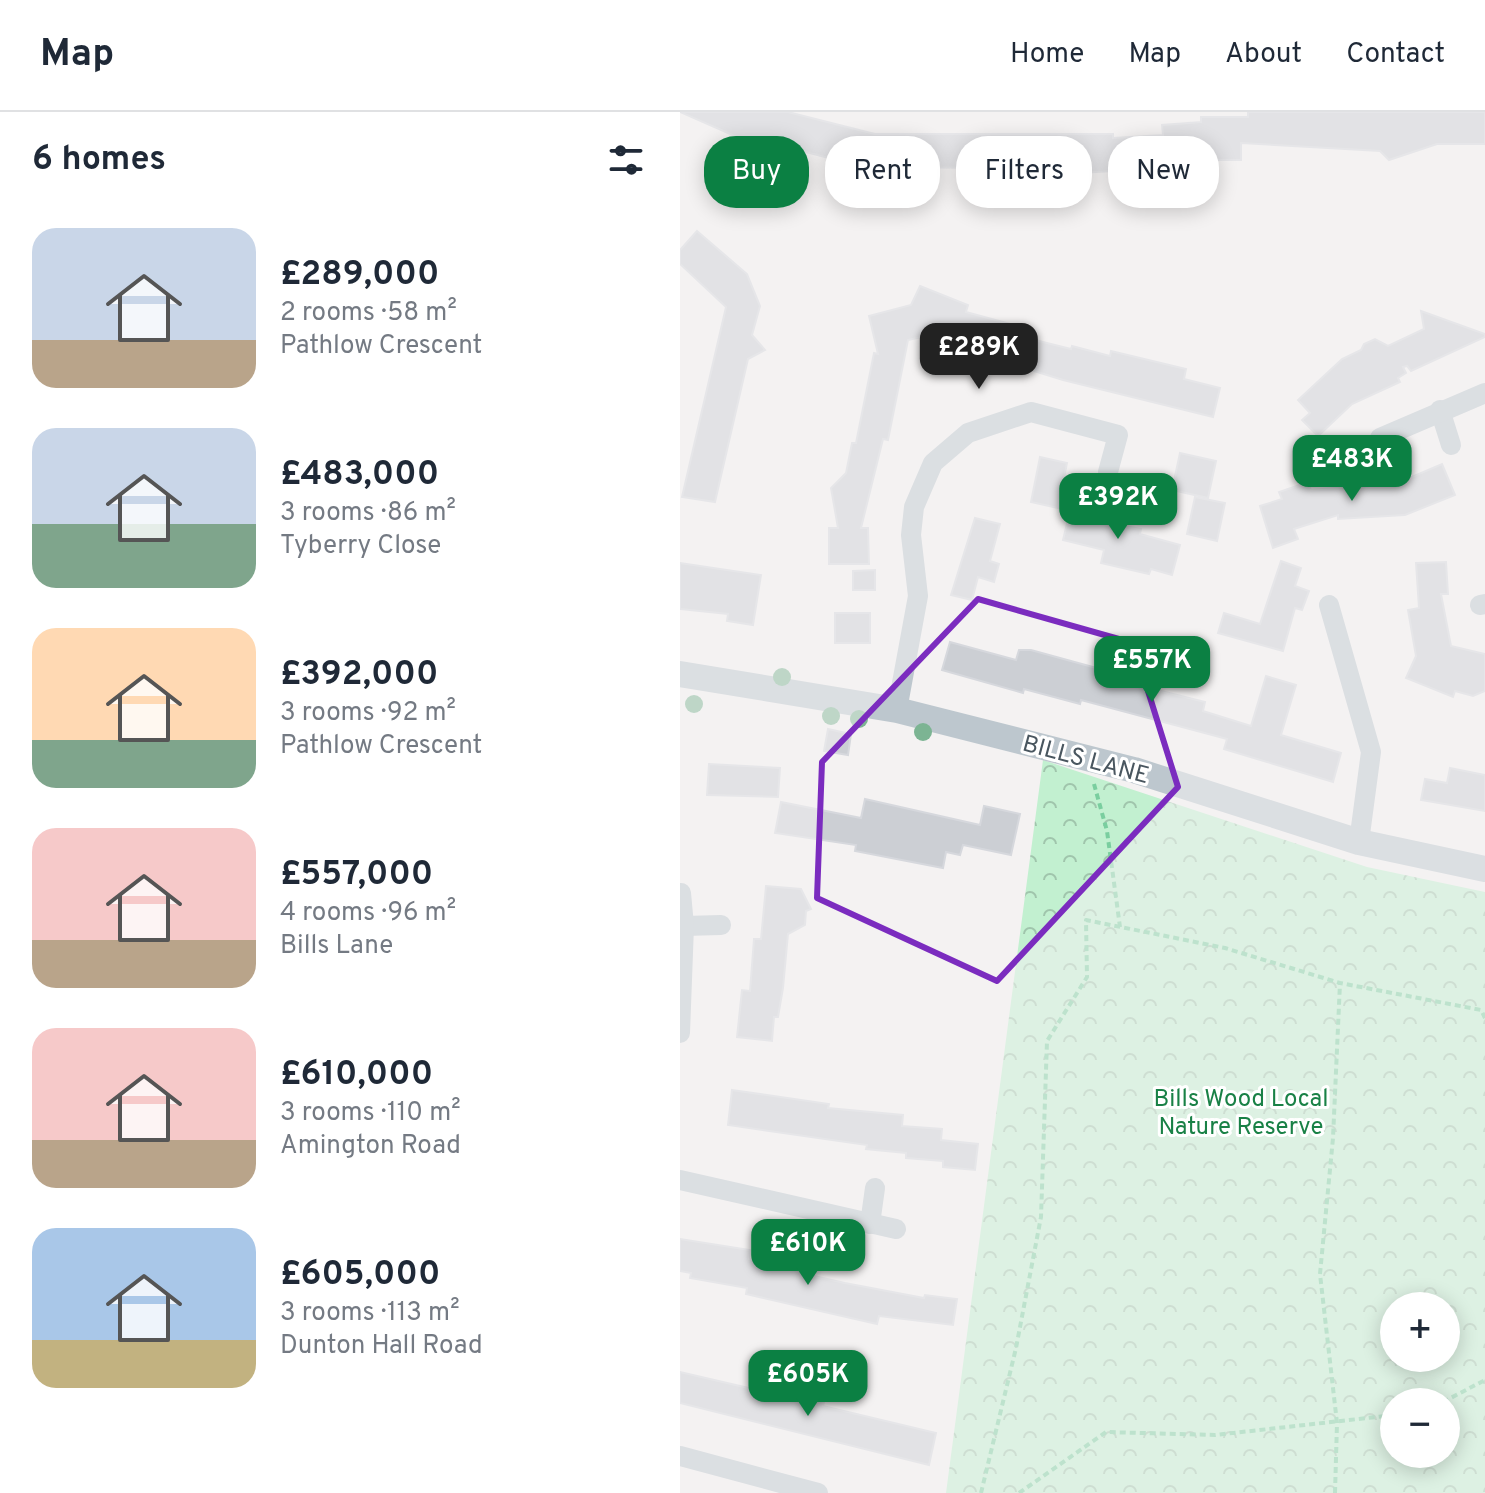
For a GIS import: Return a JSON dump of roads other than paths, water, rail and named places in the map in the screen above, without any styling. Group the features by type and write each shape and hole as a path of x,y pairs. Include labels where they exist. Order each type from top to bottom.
{"street":[{"path":"1380,438 1485,393"},
{"path":"1440,410 1451,445"},
{"path":"897,710 918,596 911,535 914,507 933,463 968,433 1031,412 1118,435 1108,472"},
{"path":"1329,605 1371,752 1359,842"},
{"name":"BILLS LANE","path":"680,674 897,710 1087,758 1359,842 1485,869"},
{"path":"680,1033 684,926 681,893"},
{"path":"684,926 721,925"},
{"path":"680,1180 896,1229"},
{"path":"870,1224 875,1188"},
{"path":"680,1456 818,1493"}],"park label":[{"name":"Bills Wood Local Nature Reserve","path":"1241,1112"}]}
